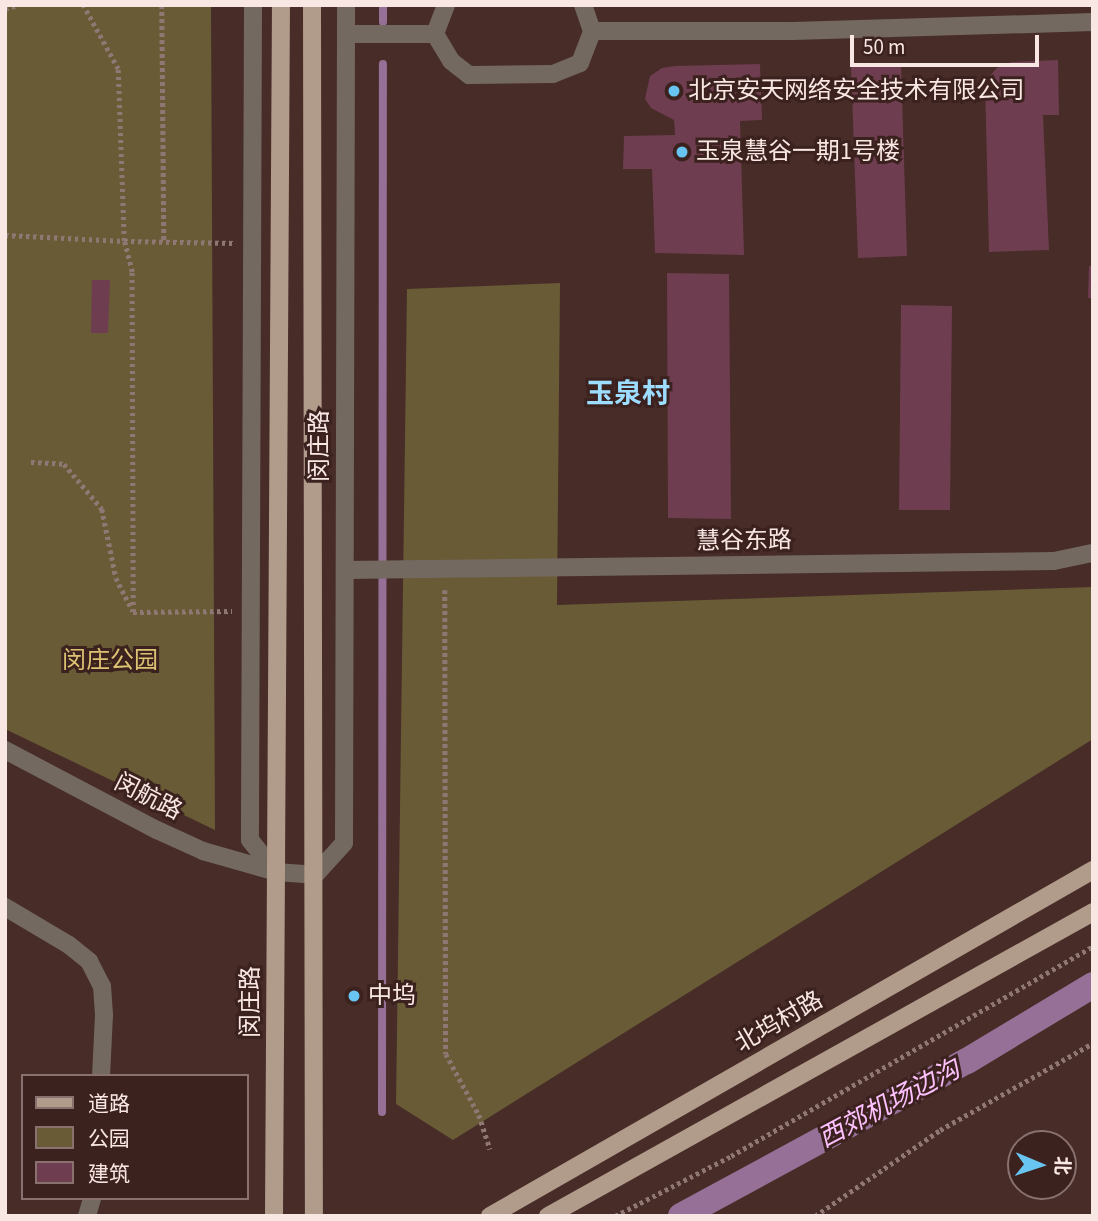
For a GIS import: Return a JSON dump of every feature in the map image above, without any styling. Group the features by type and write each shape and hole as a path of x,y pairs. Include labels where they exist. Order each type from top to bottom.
{"main road":[{"name":"闵庄路","path":"274,1216 281,5"},
{"name":"闵庄路","path":"312,5 316,876 314,1216"},
{"name":"北坞村路","path":"491,1216 1093,870"},
{"path":"548,1216 1093,912"}],"street":[{"path":"253,5 250,840 276,872"},
{"name":"闵庄路","path":"316,876 344,843 346,5"},
{"path":"435,34 446,5"},
{"path":"435,34 451,61 469,75 553,74 580,63 592,31 583,5"},
{"path":"592,31 793,31 1093,22"},
{"path":"346,34 435,34"},
{"name":"慧谷东路","path":"345,570 1054,561 1093,553"},
{"name":"闵航路","path":"5,750 157,830 203,851 276,872 316,876"},
{"path":"5,907 69,945 89,961 102,986 104,1015 101,1074"}],"path":[{"path":"5,9 17,5"},
{"path":"83,5 118,69 124,241 132,272 133,612"},
{"path":"162,5 164,242"},
{"path":"5,235 124,241 252,243"},
{"path":"31,462 64,464 102,509 116,578 133,612"},
{"path":"444,569 446,1054 479,1115 489,1149"},
{"path":"133,612 251,611"},
{"path":"615,1216 731,1156 1093,946"},
{"path":"815,1216 940,1130 1093,1043"}],"green space":[{"name":"闵庄公园","path":"5,5 211,5 215,830 5,729"},
{"path":"560,283 557,605 1093,587 1093,739 453,1140 396,1104 407,289"}],"building":[{"path":"1058,60 1059,115 1043,115 1049,250 989,252 985,81 997,68 1011,62"},
{"name":"玉泉慧谷一期1号楼","path":"760,64 762,120 740,121 744,255 655,253 652,169 623,169 624,136 675,135 674,120 651,108 645,99 650,76 662,68 675,66"},
{"path":"901,65 907,256 858,258 851,66"},
{"path":"1089,266 1093,266 1093,298 1088,298"},
{"path":"667,273 729,274 731,519 668,518"},
{"path":"92,280 110,280 108,333 91,333"},
{"path":"901,305 952,306 950,510 899,510"}],"waterway":[{"path":"383,5 383,22"},
{"path":"382,1112 383,64"},
{"name":"西郊机场边沟","path":"681,1216 967,1061 1093,985"}],"place":[{"name":"北京安天网络安全技术有限公司","path":"674,91"},
{"name":"玉泉慧谷一期1号楼","path":"682,152"},
{"name":"中坞","path":"354,996"}],"district":[{"name":"玉泉村","path":"628,394"}]}
